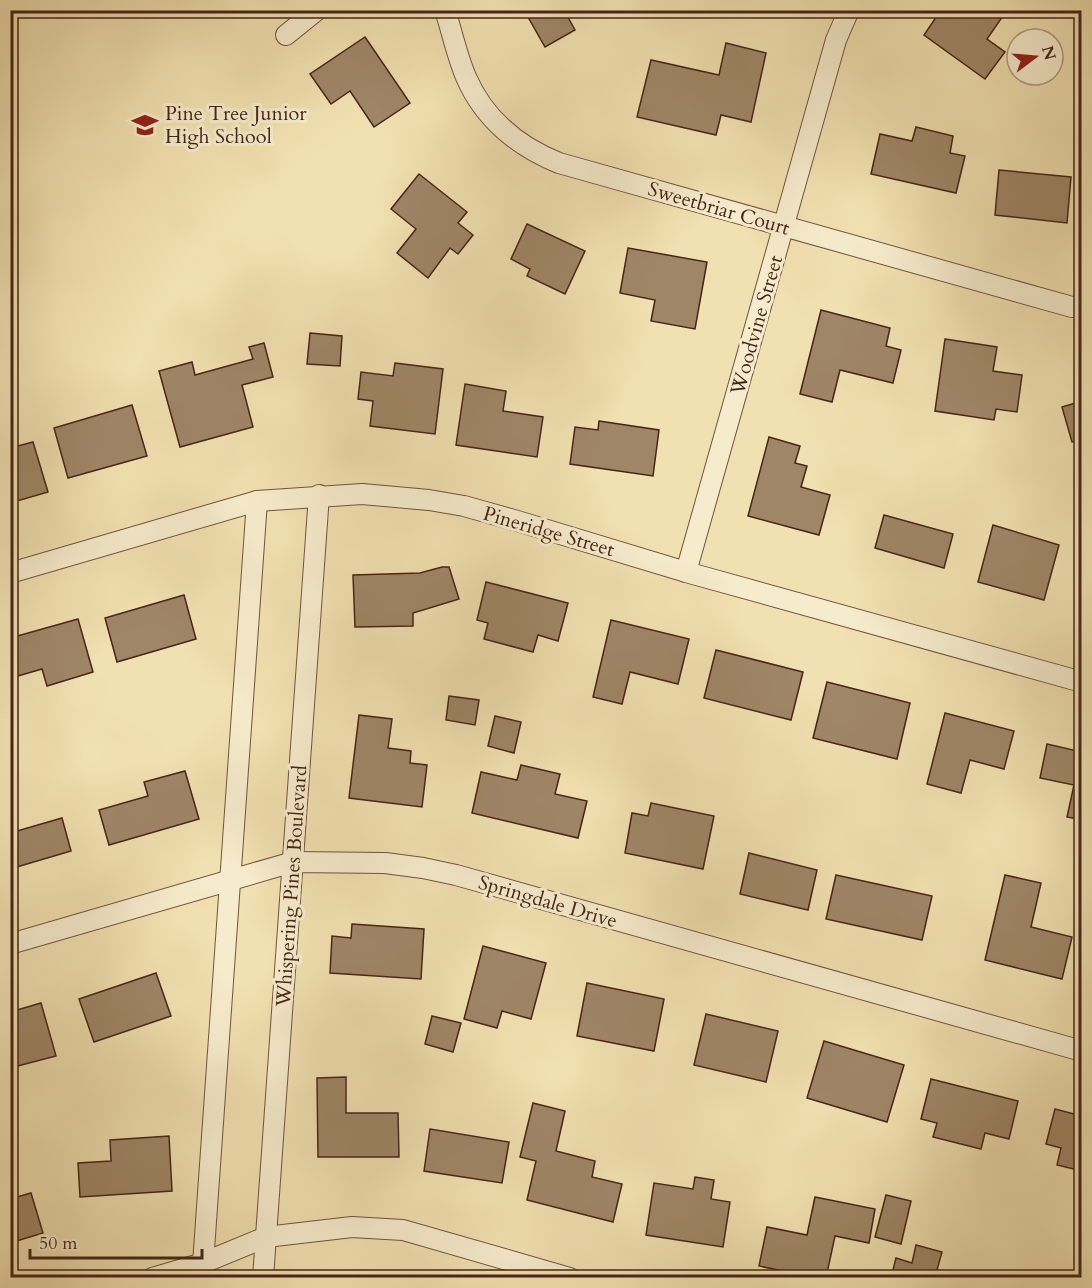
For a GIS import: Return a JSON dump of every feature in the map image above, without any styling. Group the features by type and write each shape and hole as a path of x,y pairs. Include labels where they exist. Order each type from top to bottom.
{"street":[{"path":"286,35 317,10"},
{"name":"Sweetbriar Court","path":"446,10 471,88 490,116 503,130 540,155 560,163 1072,307"},
{"name":"Woodvine Street","path":"686,572 836,40 849,10"},
{"name":"Pineridge Street","path":"10,573 257,501 319,495 362,494 429,500 464,506 686,572 1082,682"},
{"name":"Whispering Pines Boulevard","path":"263,1278 319,495"},
{"path":"203,1270 257,501"},
{"name":"Springdale Drive","path":"10,944 293,862 385,863 456,875 1082,1051"},
{"path":"152,1278 203,1270 266,1238 352,1227 403,1230 570,1278"}],"building":[{"path":"524,10 564,10 575,30 545,47"},
{"path":"941,10 995,10 1003,16 987,39 1005,52 985,79 924,35"},
{"path":"365,37 410,103 374,127 350,91 331,104 310,74"},
{"path":"726,43 766,53 751,122 721,115 716,135 637,117 651,60 719,75"},
{"path":"916,127 953,136 950,153 965,156 956,193 871,174 880,134 912,141"},
{"path":"999,170 1071,177 1067,223 995,215"},
{"path":"419,174 467,212 458,223 473,235 458,254 450,248 428,278 397,253 416,229 391,209"},
{"path":"527,224 585,251 565,294 527,276 530,269 511,259"},
{"path":"628,248 707,262 695,329 651,321 655,300 620,293"},
{"path":"821,310 890,328 886,346 901,350 893,383 840,370 832,402 800,394"},
{"path":"310,333 342,336 340,366 307,364"},
{"path":"945,339 997,347 993,371 1022,375 1017,412 996,409 994,420 935,411"},
{"path":"264,343 273,377 242,385 253,427 180,447 159,371 192,362 195,375 253,359 249,347"},
{"path":"395,363 443,369 435,434 370,426 373,401 358,399 361,372 393,376"},
{"path":"465,384 506,391 503,411 543,417 537,457 456,445"},
{"path":"1082,401 1082,440 1072,442 1062,407"},
{"path":"132,405 147,456 68,478 54,428"},
{"path":"599,421 659,430 653,476 570,464 575,427 598,430"},
{"path":"769,437 800,446 795,463 807,466 801,487 830,495 819,535 748,516"},
{"path":"33,442 48,492 10,503 10,448"},
{"path":"884,515 953,534 944,568 875,548"},
{"path":"993,525 1059,545 1044,600 978,582"},
{"path":"449,567 459,599 413,613 413,626 355,627 353,575 420,573"},
{"path":"486,582 568,603 558,641 538,635 533,652 484,639 488,623 477,620"},
{"path":"184,595 196,639 117,662 105,618"},
{"path":"78,619 93,672 47,686 42,669 11,678 10,638"},
{"path":"611,620 689,639 678,684 630,672 622,704 593,697"},
{"path":"716,650 803,672 791,720 704,698"},
{"path":"827,682 910,703 897,759 813,738"},
{"path":"449,696 479,700 475,725 446,720"},
{"path":"945,713 1014,731 1004,769 970,760 961,793 927,784"},
{"path":"359,715 392,719 388,748 411,751 410,763 427,765 422,807 349,798"},
{"path":"495,716 521,722 514,753 488,746"},
{"path":"1047,744 1082,752 1082,820 1067,817 1074,785 1040,778"},
{"path":"521,765 560,774 555,794 587,801 578,838 472,813 481,772 517,780"},
{"path":"185,771 199,819 109,845 99,810 148,796 144,782"},
{"path":"651,803 714,816 703,869 625,853 632,813 648,816"},
{"path":"62,818 71,851 10,869 10,833"},
{"path":"749,853 817,870 808,910 740,894"},
{"path":"836,875 932,896 922,940 826,919"},
{"path":"1005,875 1041,883 1031,927 1072,937 1062,979 985,960"},
{"path":"352,924 424,929 421,979 330,973 332,936 351,938"},
{"path":"483,946 546,963 531,1019 502,1011 497,1028 464,1019"},
{"path":"156,973 171,1016 94,1042 79,999"},
{"path":"587,983 664,999 654,1051 577,1036"},
{"path":"41,1003 56,1056 10,1068 10,1012"},
{"path":"706,1014 778,1031 766,1082 694,1065"},
{"path":"432,1016 461,1023 453,1052 425,1044"},
{"path":"824,1041 904,1065 887,1122 807,1098"},
{"path":"346,1077 346,1113 398,1113 399,1157 318,1157 317,1078"},
{"path":"931,1079 1018,1101 1009,1139 985,1133 981,1149 933,1137 937,1123 921,1119"},
{"path":"533,1103 565,1111 556,1151 595,1161 592,1177 622,1184 613,1222 527,1200 536,1161 520,1157"},
{"path":"1055,1109 1082,1116 1082,1171 1057,1165 1061,1148 1046,1144"},
{"path":"430,1129 509,1142 502,1183 424,1171"},
{"path":"169,1136 172,1191 80,1197 78,1163 111,1161 110,1140"},
{"path":"695,1177 714,1180 711,1199 730,1202 723,1247 646,1235 654,1183 693,1189"},
{"path":"31,1193 43,1233 10,1243 10,1199"},
{"path":"886,1195 911,1201 901,1244 875,1237"},
{"path":"815,1197 875,1209 869,1243 835,1236 826,1278 759,1266 767,1227 807,1235"},
{"path":"916,1245 942,1252 937,1270 967,1278 891,1278 896,1258 912,1263"}],"place":[{"name":"Pine Tree Junior High School","path":"145,125"}]}
